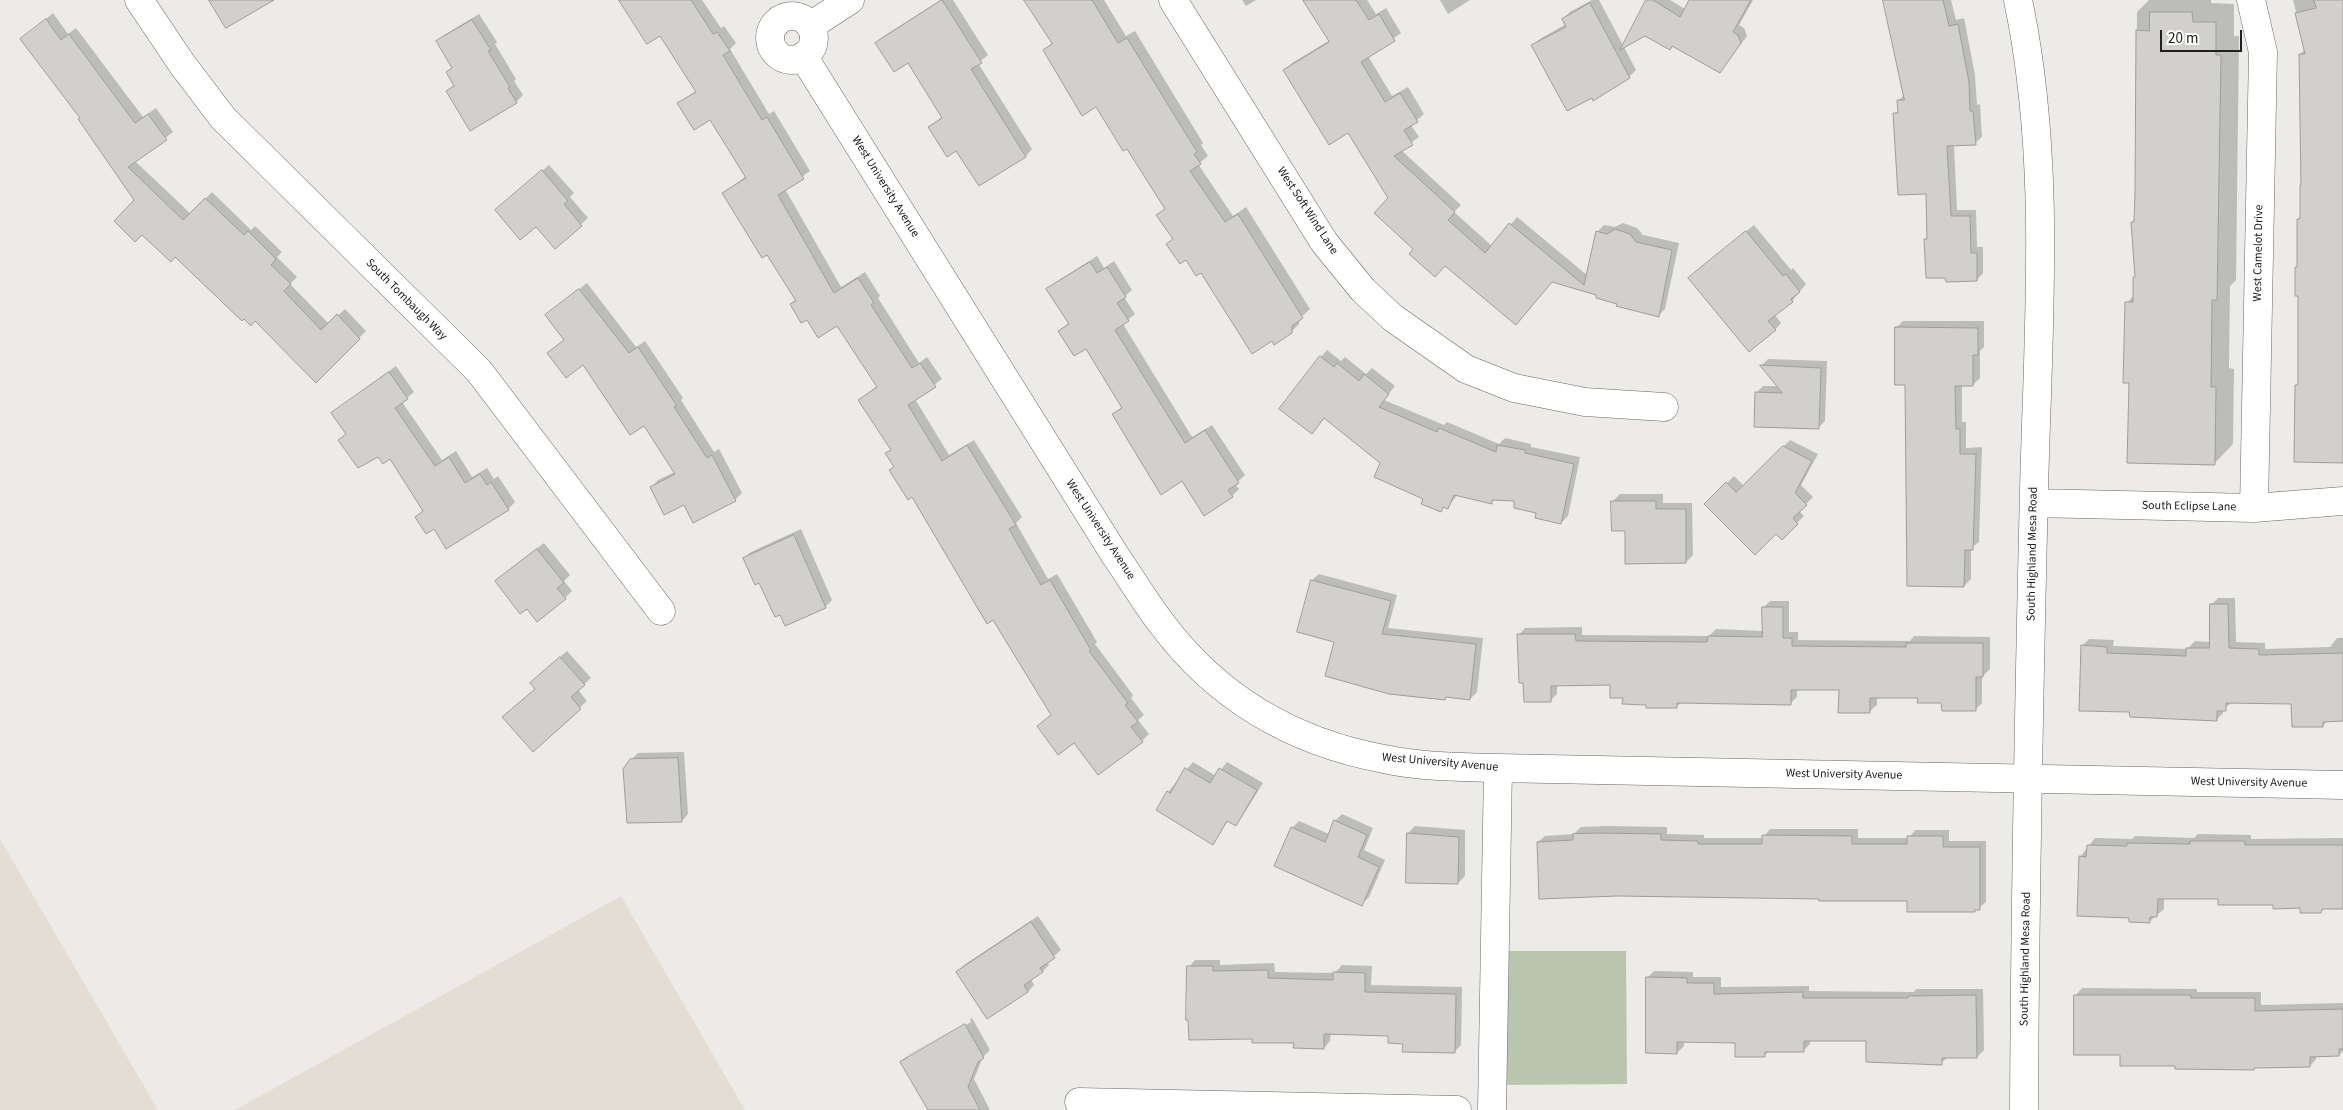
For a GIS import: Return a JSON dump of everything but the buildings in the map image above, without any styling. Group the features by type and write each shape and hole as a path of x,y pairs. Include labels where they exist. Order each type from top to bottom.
{"street":[{"name":"South Tombaugh Way","path":"139,0 182,64 223,118 479,371 661,611"},
{"path":"810,26 850,0"},
{"name":"West Soft Wind Lane","path":"1173,0 1324,242 1363,290 1393,318 1466,369 1514,388 1585,402 1664,407"},
{"name":"South Highland Mesa Road","path":"2018,0 2036,118 2041,225 2028,779 2024,1110"},
{"name":"West Camelot Drive","path":"2251,0 2263,52 2254,508"},
{"path":"774,10 796,16 810,26 813,42 808,52 799,59 787,59 773,49 770,32 774,10"},
{"name":"West University Avenue","path":"803,56 1115,555 1162,624 1190,657 1221,684 1263,717 1298,734 1335,748 1385,760 1498,768 2343,785"},
{"name":"South Eclipse Lane","path":"2034,503 2254,508 2343,501"},
{"path":"1492,1110 1498,768"},
{"path":"1079,1102 1457,1110"}],"shaded area":[{"path":"0,839 158,1110 0,1110"},
{"path":"621,896 745,1110 235,1110"}],"green space":[{"path":"1501,951 1626,951 1627,1084 1502,1085"}]}
